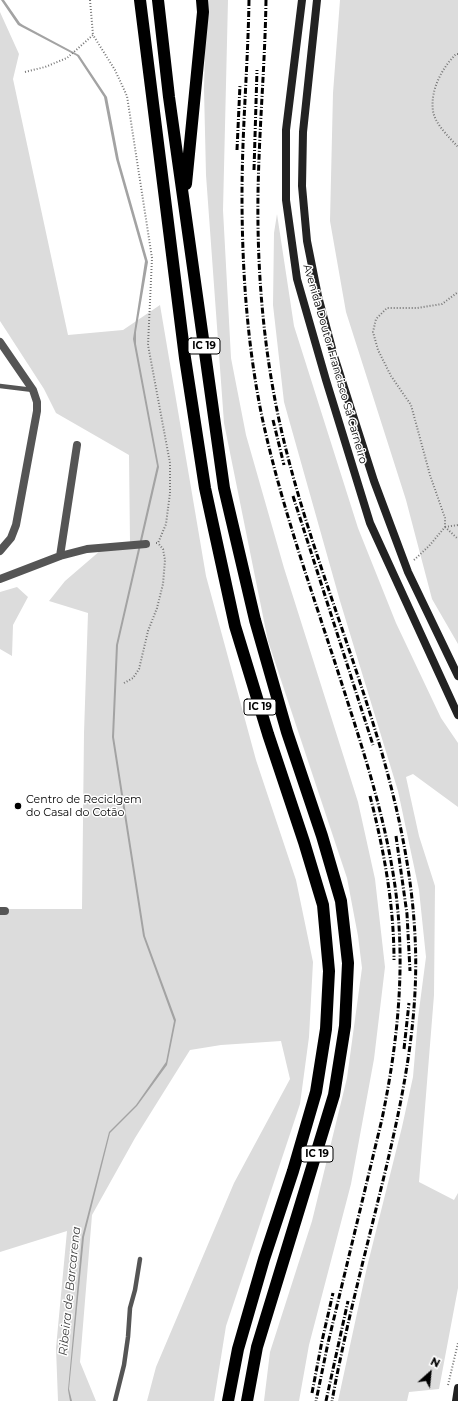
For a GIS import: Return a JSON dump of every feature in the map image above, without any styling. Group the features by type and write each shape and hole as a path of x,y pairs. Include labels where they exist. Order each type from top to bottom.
{"highway":[{"name":"IC 19","path":"140,0 185,358 205,488 235,626 268,734 304,842 322,904 329,971 326,1029 316,1092 293,1172 264,1259 238,1349 228,1401"},
{"name":"IC 19","path":"158,0 169,96 224,488 257,628 287,732 322,836 341,901 348,963 345,1026 334,1095 256,1347 247,1401"},
{"path":"184,203 196,88 202,0"}],"main road":[{"name":"Avenida Doutor Francisco Sá Carneiro","path":"302,0 286,130 286,200 297,279 370,523 458,715"},
{"name":"Avenida Doutor Francisco Sá Carneiro","path":"317,0 303,132 302,186 307,241 318,296 334,356 374,481 405,564 458,676"},
{"path":"456,1401 458,1388"}],"street":[{"path":"0,342 33,390 37,402 16,525 11,538 0,551"},
{"path":"60,556 77,446"},
{"path":"0,579 60,556 88,549 146,544"}],"lane":[{"path":"0,386 33,390"},
{"path":"115,1401 124,1365 130,1308 135,1290 140,1260"}],"path":[{"path":"90,0 93,35 115,70 127,96 152,258 148,345 170,463 170,493 166,524 158,543"},
{"path":"25,72 45,67 68,58 93,35"},
{"path":"458,54 456,54 448,62 433,94 433,112 442,129 458,147"},
{"path":"405,564 415,560 430,546 445,527 445,518 430,475 411,405 391,376 378,350 373,332 376,319 387,308 416,308 442,304 458,292"},
{"path":"445,527 458,525"},
{"path":"445,527 458,539"},
{"path":"124,683 133,678 139,669 148,630 157,608 163,584 165,560 163,548 158,543 146,544"},
{"path":"448,1387 458,1343"}],"shaded area":[{"path":"1,0 4,0 20,23 79,55 107,97 119,160 148,262 136,332 136,344 159,467 118,645 114,737 145,936 176,1020 167,1065 137,1106 110,1133 84,1237 69,1389 72,1401 70,1401 68,1390 82,1237 109,1132 136,1105 166,1062 174,1021 143,936 112,737 116,645 157,466 133,339 145,261 116,159 104,97 77,56 18,25"},
{"path":"206,0 228,0 223,210 231,358 246,435 284,568 358,802 375,879 385,967 374,1059 351,1184 309,1345 299,1401 264,1401 270,1352 312,1221 347,1078 362,968 358,936 347,878 268,641 224,423 206,175 204,89"},
{"path":"340,0 458,0 458,644 432,599 406,500 346,312 330,221 333,93"},
{"path":"0,12 19,54 13,79 68,335 123,330 160,305 206,576 256,760 296,880 313,962 309,1037 300,1104 226,1326 214,1401 147,1401 156,1367 234,1183 290,1079 281,1041 221,1045 190,1050 135,1138 92,1215 80,1362 96,1401 58,1401 56,1348 67,1231 0,1252 0,909 82,909 84,733 88,613 49,601 65,581 108,544 130,543 129,455 56,413 44,389 0,321"},
{"path":"277,214 294,326 358,528 396,623 441,718 458,743 458,807 413,774 406,777 419,836 435,886 434,995 419,1182 454,1200 458,1193 458,1288 439,1389 409,1392 407,1401 338,1401 367,1267 413,1077 418,1018 426,957 419,890 398,791 340,601 284,402 273,305 274,233"},
{"path":"17,587 28,597 13,625 12,656 0,649 0,592"}],"railway":[{"path":"249,0 243,146 242,223 246,306 257,390 270,453 280,489 362,748 387,839 395,886 400,945 399,1003 388,1090 328,1343 316,1401"},
{"path":"266,0 258,222 262,305 268,360 278,415 294,480 357,673 395,803 408,869 415,936 416,970 411,1038 400,1105 347,1327 332,1401"},
{"path":"254,170 257,70"},
{"path":"237,150 240,85"},
{"path":"273,420 284,465"},
{"path":"293,496 373,745"},
{"path":"370,796 380,837 390,898 394,939 394,960"},
{"path":"396,836 407,914 410,971"},
{"path":"404,1049 409,1003"},
{"path":"312,1393 333,1293"},
{"path":"326,1401 348,1301"}],"place":[{"name":"Centro de Reciclgem do Casal do Cotão","path":"18,806"}],"water label":[{"name":"Ribeira de Barcarena","path":"70,1291"}]}
